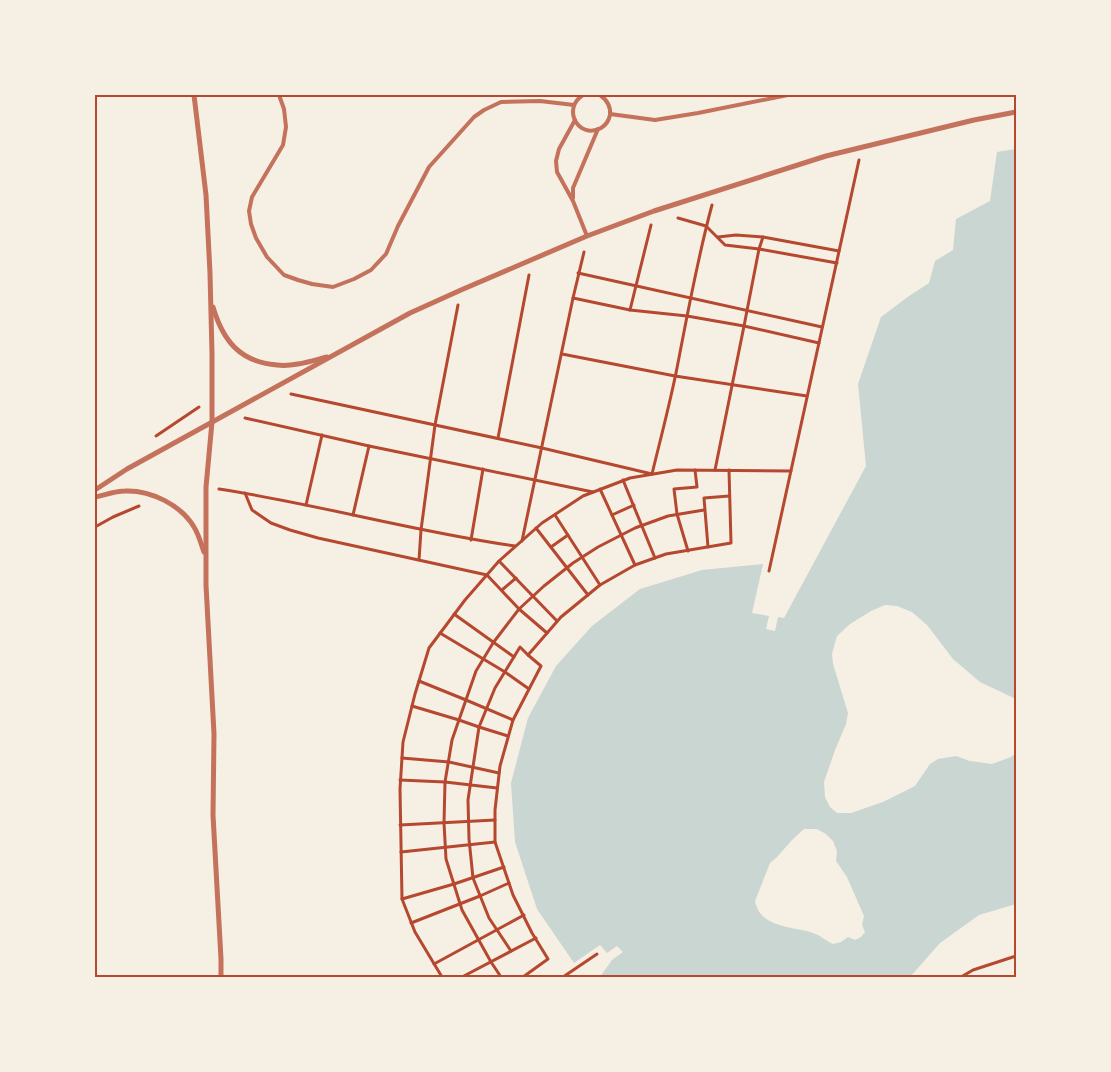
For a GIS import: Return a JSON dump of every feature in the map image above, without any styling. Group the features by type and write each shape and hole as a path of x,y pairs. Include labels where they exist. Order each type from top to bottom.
{"street":[{"path":"194,95 206,195 211,301 212,422 206,487 206,585"},
{"path":"95,490 126,469 410,313 587,236 654,211 826,156 974,120 1016,112"},
{"path":"211,301 217,322 228,339 241,354 253,360 278,366 298,364 334,355"},
{"path":"95,497 124,491 143,492 160,499 179,509 194,527 204,552 214,734 213,815 221,977"}],"lane":[{"path":"279,95 284,109 286,127 283,145 252,197 249,211 251,224 266,257 284,275 298,280 333,287 354,280 371,270 386,254 398,226 429,167 474,117 501,102 540,101 574,105"},
{"path":"583,95 574,105 573,113 579,126 589,130 598,129 608,121 610,114 609,105 600,95"},
{"path":"610,114 655,120 788,95"},
{"path":"575,120 559,149 556,161 557,172 573,200 587,236"},
{"path":"573,200 573,188 598,129"}],"path":[{"path":"769,571 862,147"},
{"path":"652,474 675,376 706,226 716,191"},
{"path":"630,310 654,211 706,226 725,245 836,263"},
{"path":"718,237 736,235 763,237 839,251"},
{"path":"522,541 572,298 587,236"},
{"path":"715,470 763,237"},
{"path":"498,438 532,260"},
{"path":"578,273 822,327"},
{"path":"419,560 421,530 435,425 461,290"},
{"path":"572,298 630,310 687,316 744,326 819,343"},
{"path":"562,354 675,376 807,396"},
{"path":"270,390 498,438 652,474"},
{"path":"226,414 369,446 594,492"},
{"path":"306,505 322,435"},
{"path":"353,515 369,446"},
{"path":"471,540 483,469"},
{"path":"442,977 415,932 402,900 400,780 403,742 429,648 465,600 499,561 536,528 583,496 630,478 678,470 791,471"},
{"path":"688,551 677,514 674,489 697,487 695,470"},
{"path":"528,655 560,617 600,585 635,565 666,554 731,543 729,470"},
{"path":"624,480 656,558"},
{"path":"206,487 306,505 471,540 515,546"},
{"path":"600,489 635,565"},
{"path":"245,493 252,510 271,523 290,530 318,538 487,575 520,609 547,633"},
{"path":"708,547 704,498 730,496"},
{"path":"95,528 113,517 160,499"},
{"path":"612,516 634,505"},
{"path":"501,977 462,910 446,859 445,847 445,782 452,740 476,671 493,643 520,609 567,567 621,535 642,525 668,516 704,510"},
{"path":"555,515 600,585"},
{"path":"536,528 588,595"},
{"path":"551,547 568,534"},
{"path":"499,561 557,621"},
{"path":"502,590 516,578"},
{"path":"454,614 514,657"},
{"path":"440,634 505,672 529,689"},
{"path":"511,951 489,918 473,878 468,800 478,727 495,688 520,647 541,666 513,720 500,766 495,810 495,842 513,895 548,958 523,977"},
{"path":"419,682 513,720"},
{"path":"412,706 508,736"},
{"path":"402,758 449,762 499,773"},
{"path":"400,780 470,784 497,788"},
{"path":"400,826 495,820"},
{"path":"401,852 495,842"},
{"path":"402,900 504,868"},
{"path":"411,923 509,883"},
{"path":"434,964 524,915"},
{"path":"462,977 536,938"},
{"path":"563,977 597,954"},
{"path":"960,977 973,970 1016,956"}],"shaded area":[{"path":"1016,149 1016,699 980,682 953,659 927,625 912,612 897,606 885,605 871,611 850,624 837,636 832,654 833,664 848,713 846,724 824,782 825,797 830,807 837,813 851,813 883,802 915,786 930,764 938,759 956,756 970,761 992,764 1011,757 1016,753 1016,904 979,915 940,943 910,977 600,977 612,960 623,952 617,946 607,953 600,945 574,963 537,909 515,842 511,783 528,718 556,666 592,626 640,589 702,570 763,564 752,613 769,616 766,629 775,631 778,617 784,618 866,466 858,384 881,317 929,283 935,261 953,250 956,219 990,201 997,152","holes":["804,829 817,829 833,841 837,851 836,861 847,877 864,916 862,925 865,932 855,940 848,937 841,942 833,944 816,934 770,921 758,910 755,901 770,863"]}]}
